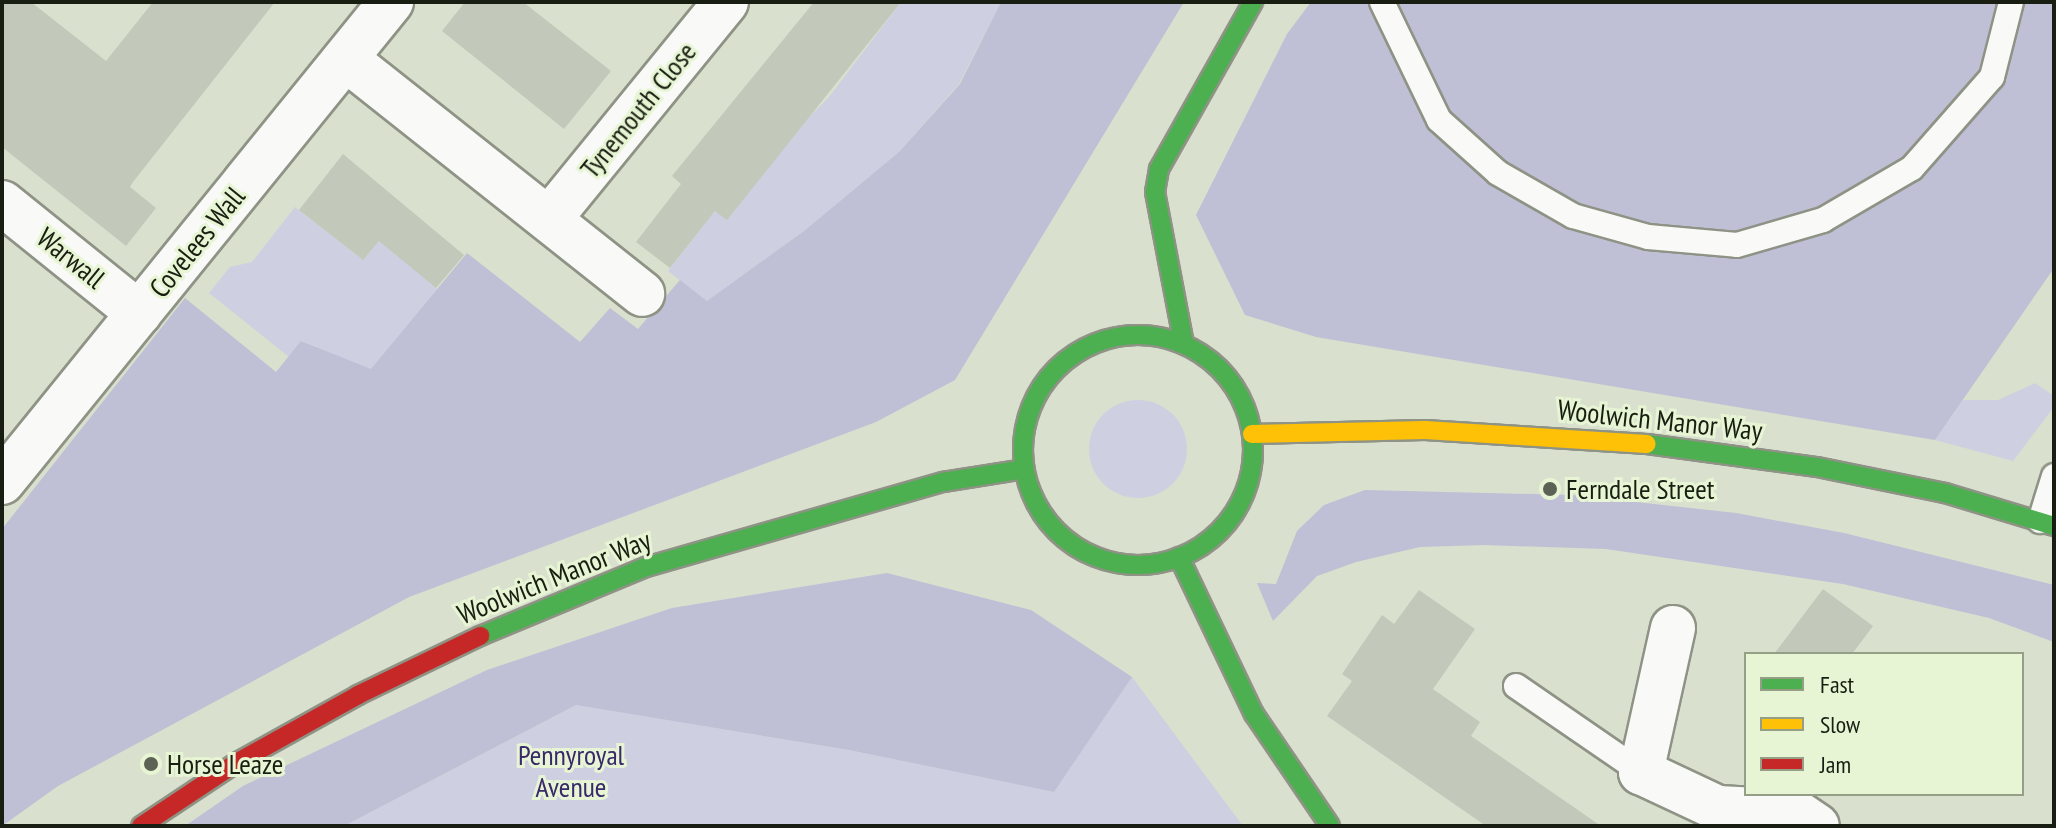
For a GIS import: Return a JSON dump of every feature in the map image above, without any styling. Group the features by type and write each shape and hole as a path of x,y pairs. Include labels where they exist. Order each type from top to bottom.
{"main road":[{"path":"1184,344 1155,192 1159,169 1253,2"},
{"path":"1130,335 1184,344 1230,380 1252,434 1251,473 1237,509 1213,538 1179,557 1139,565 1099,559 1064,539 1037,508 1024,469 1028,414 1040,390 1078,351 1130,335"},
{"name":"Woolwich Manor Way","path":"1252,434 1425,430 1641,443 1817,467 1945,493 2047,524"},
{"name":"Woolwich Manor Way","path":"141,826 236,763 358,695 504,625 646,567 943,482 1024,469"},
{"path":"1179,557 1254,714 1330,826"}],"street":[{"name":"Covelees Wall","path":"2,482 391,2"},
{"name":"Tynemouth Close","path":"549,219 726,2"},
{"path":"346,59 642,294"},
{"name":"Warwall","path":"2,203 139,313"},
{"path":"1673,628 1641,772 1718,808 1796,812 1817,826"}],"lane":[{"path":"1382,2 1439,120 1498,173 1573,216 1648,237 1737,245 1823,220 1912,168 1992,77 2011,2"},
{"path":"2047,524 2054,476"},
{"path":"1516,686 1641,772"}],"green space":[{"path":"901,2 1001,2 959,84 899,152 804,231 707,301 668,271 711,216 829,97"},
{"path":"295,207 363,260 380,240 437,289 371,370 302,341 289,357 209,293 230,267 252,262"},
{"path":"2035,383 2054,396 2054,407 2013,461 1935,440 1963,400 1998,400"},
{"path":"1138,400 1157,404 1173,414 1183,430 1187,449 1183,468 1173,484 1157,494 1138,498 1119,494 1103,484 1093,468 1089,449 1093,430 1103,414 1119,404"},
{"name":"Pennyroyal Avenue","path":"1132,677 1243,826 344,826 576,705 849,750 1054,792"}],"shaded area":[{"path":"1001,2 1184,2 955,380 876,422 409,597 58,786 2,826 2,529 185,298 276,372 301,341 371,369 467,253 580,342 610,308 638,329 680,280 707,301 804,231 899,152 960,84"},
{"path":"1311,2 2054,2 2054,268 1935,440 1316,337 1245,315 1196,215 1287,34"},
{"path":"1365,490 1572,495 1736,513 1844,533 2054,585 2054,642 1989,618 1843,584 1606,549 1484,545 1420,547 1356,562 1317,576 1273,621 1257,583 1276,584 1297,531 1324,505"},
{"path":"887,573 1031,610 1132,677 1054,792 849,750 576,705 344,826 185,826 243,786 487,670 672,608"}],"building":[{"path":"2,2 31,2 106,61 153,2 275,2 133,182 130,187 156,208 126,246 2,147"},
{"path":"465,2 523,2 611,71 564,129 442,31"},
{"path":"814,2 901,2 727,220 715,211 670,268 636,242 681,184 672,176"},
{"path":"343,154 464,255 436,288 379,241 363,260 299,210"},
{"path":"1823,589 1873,626 1854,652 1776,652"},
{"path":"1419,590 1475,629 1433,689 1480,722 1471,736 1601,826 1486,826 1327,716 1352,681 1342,674 1382,615 1394,624"}],"traffic: fast":[{"path":"1184,344 1155,192 1159,169 1253,2"},
{"path":"1138,335 1182,344 1219,369 1244,406 1253,450 1244,494 1219,531 1182,556 1138,565 1094,556 1057,531 1032,494 1023,450 1032,406 1057,369 1094,344 1138,335"},
{"path":"1647,444 1817,467 1945,493 2054,526"},
{"path":"480,636 646,567 943,482 1024,469"},
{"path":"1179,557 1254,714 1330,826"}],"traffic: slow":[{"path":"1252,434 1425,430 1647,444"}],"traffic: jam":[{"path":"141,826 236,763 358,695 480,636"}],"place":[{"name":"Ferndale Street","path":"1550,489"},
{"name":"Horse Leaze","path":"151,764"}]}
